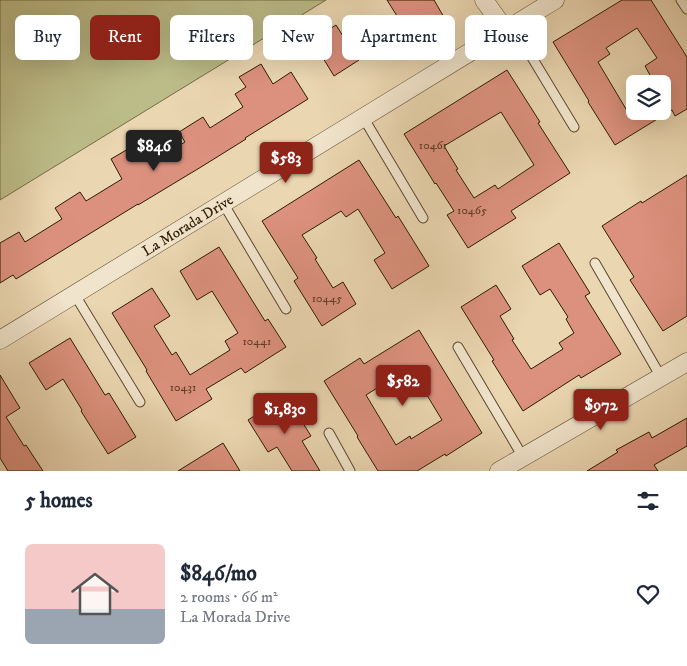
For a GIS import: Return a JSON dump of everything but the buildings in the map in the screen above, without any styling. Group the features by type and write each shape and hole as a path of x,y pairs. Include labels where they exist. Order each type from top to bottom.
{"street":[{"path":"484,0 497,15"},
{"name":"La Morada Drive","path":"530,15 555,0"},
{"name":"La Morada Drive","path":"0,340 465,55"},
{"path":"499,471 687,362"}],"lane":[{"path":"681,0 687,9"},
{"path":"530,60 574,127"},
{"path":"364,118 423,218"},
{"path":"223,203 286,309"},
{"path":"595,263 661,377"},
{"path":"75,295 140,402"},
{"path":"458,347 523,457"},
{"path":"329,433 350,471"}],"green space":[{"path":"0,0 326,0 302,15 263,15 263,39 253,45 253,15 170,15 170,60 228,60 0,200"}]}
